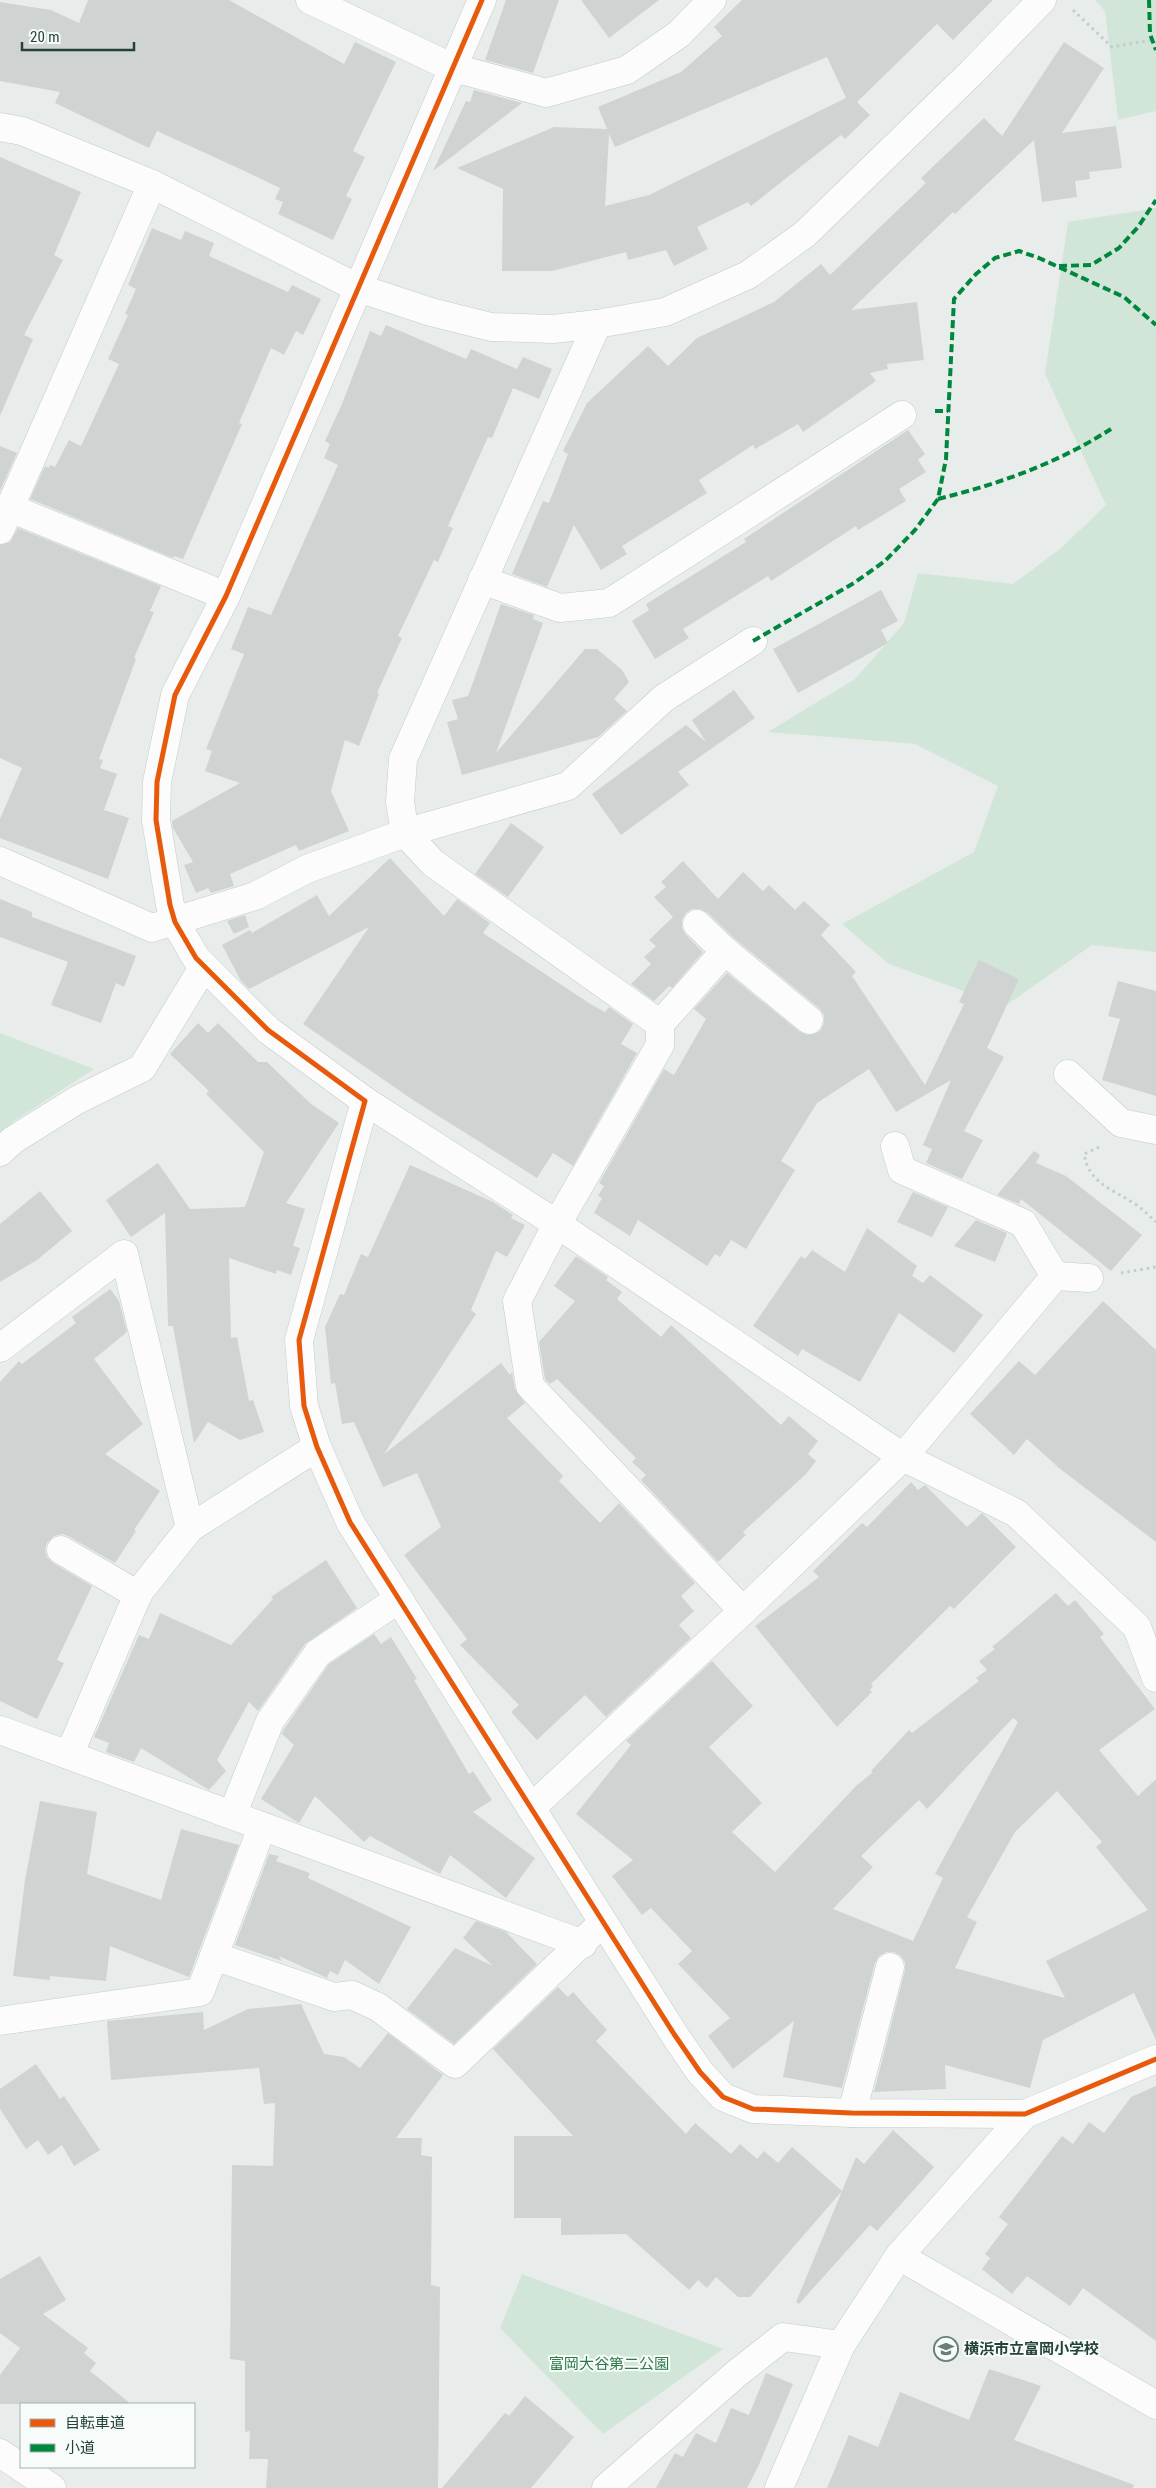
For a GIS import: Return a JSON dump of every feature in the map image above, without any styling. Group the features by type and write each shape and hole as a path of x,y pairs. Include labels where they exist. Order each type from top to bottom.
{"street":[{"path":"310,0 451,68 546,92 627,70 680,34 712,0"},
{"path":"482,0 451,68 226,596 175,695 157,782 156,820 175,922 196,958 268,1030 365,1101 557,1224 903,1457 1016,1513 1137,1627 1156,1678"},
{"path":"0,126 22,131 152,184 358,288 431,312 491,327 553,330 665,312 748,275 805,234 972,72 1042,0"},
{"path":"152,184 5,519 226,596"},
{"path":"597,324 402,759 400,802 405,833 433,863 660,1024"},
{"path":"482,580 560,608 609,603 902,415"},
{"path":"0,861 152,928 175,922 255,896 307,869 405,833 568,786 664,698 753,641"},
{"path":"697,924 725,951 808,1020"},
{"path":"725,951 660,1024 660,1045 557,1224 517,1301 530,1386 743,1611"},
{"path":"0,1152 13,1140 77,1100 142,1068 204,966"},
{"path":"1068,1074 1121,1123 1156,1130"},
{"path":"365,1101 299,1340 304,1406 317,1447 350,1522 602,1922 700,2072 723,2097 753,2109 852,2113 1025,2114 1156,2059"},
{"path":"895,1146 902,1170 1023,1223 1055,1276"},
{"path":"0,1348 124,1254 190,1528"},
{"path":"1055,1276 1089,1278"},
{"path":"531,1808 743,1611 903,1457 1055,1276"},
{"path":"69,1755 138,1594 190,1528 317,1447"},
{"path":"61,1550 138,1594"},
{"path":"232,1816 270,1721 318,1653 399,1599"},
{"path":"0,1730 584,1944"},
{"path":"0,2021 200,1992 262,1826"},
{"path":"214,1956 334,1997 352,1995 378,2007 456,2064 584,1944 602,1922"},
{"path":"852,2113 890,1967"},
{"path":"779,2488 840,2345 899,2256 1025,2114"},
{"path":"899,2256 1156,2406"},
{"path":"606,2488 736,2374 783,2337 840,2345"},
{"path":"0,2453 20,2466"},
{"path":"22,2468 52,2488"}],"path":[{"path":"1069,7 1112,47 1152,40"},
{"path":"1086,1163 1096,1181 1137,1205 1156,1222"}],"green space":[{"path":"1095,0 1156,0 1156,111 1118,120 1105,11"},
{"path":"1156,208 1156,952 1092,945 1005,1006 889,964 842,924 974,852 998,786 915,744 768,732 855,679 904,623 918,573 1013,584 1060,549 1106,505 1045,374 1068,222"},
{"path":"0,1033 94,1069 14,1121 0,1134"},
{"name":"富岡大谷第二公園","path":"522,2274 723,2349 603,2434 500,2328"}],"building":[{"path":"88,0 229,0 344,64 355,42 396,62 353,151 365,157 346,196 352,199 333,240 278,214 283,202 275,199 280,188 157,131 149,148 55,103 60,92 0,81 0,2 51,10 79,23"},
{"path":"506,0 559,0 533,73 485,60"},
{"path":"581,0 659,0 609,38"},
{"path":"742,0 993,0 953,40 937,24 857,102 870,115 845,139 841,135 751,206 748,202 697,227 708,249 674,266 666,250 628,260 626,252 552,271 502,271 503,189 457,168 554,127 607,129 598,107 681,72 722,36 714,27","holes":["827,57 846,98 649,195 605,206 609,134 615,147"]},
{"path":"1064,42 1104,68 1062,133 1116,126 1122,168 1089,172 1090,179 1075,181 1077,197 1042,202 1034,140 955,214 953,212 851,310 917,302 924,360 887,364 888,369 870,373 876,381 803,432 798,424 755,449 753,445 699,480 707,493 622,546 627,554 601,570 574,525 547,587 512,574 543,501 549,503 568,454 563,451 587,403 648,346 668,366 697,338 774,302 821,264 830,275 926,183 921,178 984,118 1002,136"},
{"path":"474,90 522,103 433,171 466,101 470,102"},
{"path":"0,157 81,192 54,255 63,260 24,335 33,339 0,416"},
{"path":"152,228 181,240 185,231 214,243 209,256 288,292 292,285 321,299 303,335 296,331 284,355 271,348 239,423 242,424 183,559 174,556 173,558 30,499 45,466 49,468 50,465 55,467 69,440 81,446 119,364 108,359 128,315 125,314 136,289 128,285"},
{"path":"386,325 466,359 471,349 517,369 523,357 552,369 539,399 513,388 492,438 488,437 448,526 453,528 438,562 434,560 398,636 402,638 377,693 379,694 359,746 345,740 331,791 349,831 299,851 296,845 230,874 234,886 211,893 208,888 196,893 184,865 193,862 173,828 172,821 240,783 205,771 212,751 206,749 244,654 231,649 248,607 271,615 338,465 324,458 330,444 325,441 342,404 370,331 381,336"},
{"path":"908,430 925,454 918,460 926,472 899,489 906,501 858,530 856,526 771,581 768,576 683,629 689,638 655,659 632,621 649,610 646,604 746,542 744,539"},
{"path":"0,446 17,453 0,491"},
{"path":"18,528 161,586 150,611 154,612 134,658 136,659 99,759 103,760 100,768 117,774 104,810 129,818 108,879 0,838 0,819 22,768 0,758 0,545 10,542"},
{"path":"881,590 898,621 881,630 888,643 798,693 773,649"},
{"path":"501,604 534,615 533,619 543,623 496,753 585,649 597,649 622,670 629,682 614,699 627,711 598,737 462,775 447,722 458,719 452,700 468,696"},
{"path":"734,690 755,718 678,772 689,785 621,835 592,794 686,725 706,742 692,720"},
{"path":"511,823 544,847 508,897 475,874"},
{"path":"390,858 444,916 457,899 490,923 483,933 592,1005 605,1012 609,1007 633,1024 621,1044 637,1053 573,1166 553,1153 537,1178 413,1100 303,1024 369,927 249,989 241,981 222,945 250,930 252,933 317,895 329,916"},
{"path":"683,861 718,899 743,872 763,891 769,885 795,910 804,901 830,925 821,935 856,972 852,976 925,1085 964,1004 959,1002 979,960 1019,979 987,1048 1004,1057 964,1131 983,1140 962,1179 926,1163 932,1149 923,1145 951,1080 896,1112 869,1069 817,1103 781,1161 795,1170 746,1249 731,1240 720,1257 715,1254 707,1266 638,1220 630,1236 594,1213 602,1198 598,1196 604,1186 599,1183 664,1069 674,1075 706,1019 694,1009 727,973 800,1032 807,1035 815,1034 821,1030 824,1023 824,1015 819,1008 735,939 708,913 700,909 692,909 686,913 682,920 682,928 686,935 703,952 672,988 669,986 654,1001 631,984 651,964 644,957 656,946 649,940 673,917 654,897 666,887 661,882"},
{"path":"0,899 32,912 32,917 136,956 124,987 116,983 101,1023 51,1005 68,962 0,937"},
{"path":"245,915 249,927 234,934 227,921"},
{"path":"1118,981 1156,991 1156,1096 1102,1080 1120,1019 1108,1016"},
{"path":"198,1023 208,1033 218,1023 258,1062 267,1062 311,1104 339,1123 286,1203 305,1209 293,1246 300,1248 291,1275 277,1270 276,1274 229,1258 231,1338 237,1337 249,1401 253,1400 264,1432 240,1440 208,1422 194,1443 173,1326 168,1326 165,1213 131,1237 106,1200 158,1163 190,1209 245,1207 264,1152 206,1094 209,1091 170,1054"},
{"path":"1034,1151 1040,1155 1036,1163 1066,1176 1142,1235 1111,1271 1021,1199 1019,1204 997,1195"},
{"path":"410,1165 493,1202 513,1215 511,1218 525,1225 507,1257 496,1251 471,1310 476,1314 384,1454 501,1363 510,1375 512,1372 515,1389 525,1403 507,1418 563,1476 559,1481 600,1523 619,1503 695,1583 681,1596 694,1611 679,1625 691,1638 606,1717 585,1695 537,1740 511,1712 519,1705 460,1645 467,1639 404,1555 441,1527 417,1473 383,1487 354,1422 342,1424 335,1383 331,1384 325,1327 340,1294 344,1295 361,1254 368,1257"},
{"path":"40,1191 72,1231 37,1260 0,1282 0,1224"},
{"path":"913,1192 948,1207 932,1237 897,1222"},
{"path":"976,1220 1007,1233 995,1262 954,1246"},
{"path":"867,1228 917,1266 912,1276 923,1283 930,1275 983,1315 954,1353 899,1313 860,1382 802,1349 798,1356 753,1326 801,1256 805,1259 812,1250 845,1272"},
{"path":"576,1256 608,1277 606,1280 622,1292 617,1299 661,1337 671,1325 781,1425 789,1416 818,1441 808,1454 816,1461 806,1474 743,1532 746,1535 718,1562 641,1480 646,1475 632,1462 636,1458 557,1379 550,1384 545,1379 539,1342 575,1301 554,1286"},
{"path":"110,1289 119,1301 127,1332 94,1359 143,1424 105,1454 160,1491 115,1563 62,1534 54,1536 47,1543 45,1549 47,1557 53,1563 92,1586 57,1660 64,1663 37,1719 0,1701 0,1382 19,1361 22,1364 76,1323 72,1317"},
{"path":"1103,1301 1156,1350 1156,1542 1059,1468 1027,1439 1014,1455 970,1414 1019,1361 1035,1375"},
{"path":"911,1482 918,1490 925,1485 967,1527 982,1513 1016,1547 954,1609 950,1606 871,1684 873,1686 870,1690 872,1692 837,1727 755,1626 819,1577 813,1571 862,1523 867,1527"},
{"path":"326,1560 357,1608 305,1644 258,1711 249,1702 217,1760 226,1771 209,1790 141,1748 134,1762 106,1752 109,1743 94,1737 139,1635 149,1639 160,1613 231,1645 273,1599 271,1597"},
{"path":"1056,1593 1068,1606 1075,1600 1104,1634 1100,1637 1155,1709 1099,1750 1138,1796 1156,1779 1156,2040 1134,1993 1043,2040 1030,2088 945,2065 946,2089 874,2092 905,1970 905,1962 901,1956 894,1952 886,1952 879,1956 875,1963 842,2088 783,2077 794,2021 733,2069 708,2036 730,2018 678,1964 692,1951 651,1908 642,1915 612,1876 633,1860 576,1814 631,1745 626,1741 712,1661 753,1706 709,1747 762,1803 732,1832 775,1872 856,1786 873,1772 871,1771 909,1730 912,1733 979,1681 976,1678 987,1670 979,1661 995,1649 992,1647","holes":["1013,1718 1018,1722 935,1874 943,1878 913,1941 833,1909 873,1867 861,1856 919,1800 927,1809","1057,1791 1102,1842 1096,1847 1148,1910 1046,1961 1065,1998 955,1968 977,1922 967,1917 1015,1832"]},
{"path":"374,1634 381,1644 391,1637 417,1679 414,1680 469,1774 473,1771 492,1800 473,1812 535,1858 506,1898 450,1855 440,1874 370,1836 364,1842 315,1796 299,1823 261,1799 294,1745 282,1734 284,1729 329,1664"},
{"path":"40,1801 97,1812 87,1874 161,1900 181,1829 239,1845 189,1977 110,1946 106,1981 50,1976 50,1980 13,1976 25,1880"},
{"path":"269,1854 279,1856 276,1861 310,1873 308,1878 411,1927 379,1984 345,1960 338,1975 330,1971 327,1978 279,1956 282,1961 235,1945"},
{"path":"476,1921 506,1932 537,1964 454,2044 407,2009 455,1948 493,1966 463,1938"},
{"path":"558,1987 568,1997 573,1992 607,2030 596,2041 686,2134 695,2123 731,2154 740,2144 757,2159 764,2151 778,2163 792,2147 842,2191 750,2297 738,2297 716,2277 707,2288 698,2280 689,2290 626,2234 561,2235 561,2218 514,2218 514,2136 573,2136 493,2049"},
{"path":"301,2004 324,2054 344,2057 360,2068 388,2033 443,2075 396,2138 422,2138 421,2155 432,2157 431,2285 440,2287 438,2488 266,2488 268,2459 249,2459 250,2431 245,2432 245,2361 230,2359 232,2165 273,2166 275,2103 264,2104 259,2068 111,2080 107,2021 203,2012 204,2030 248,2009"},
{"path":"36,2064 60,2099 64,2096 100,2150 74,2166 62,2145 48,2155 38,2140 26,2149 0,2109 0,2089"},
{"path":"1156,2086 1156,2341 1083,2288 1070,2306 1027,2276 1012,2294 982,2269 990,2258 985,2254 1008,2224 999,2217 1062,2136 1073,2144 1089,2122 1104,2133 1131,2097"},
{"path":"893,2130 934,2167 877,2231 870,2225 799,2304 796,2302 856,2157 864,2164"},
{"path":"40,2256 66,2300 43,2314 88,2348 84,2353 96,2363 90,2371 130,2403 0,2404 0,2375 20,2348 0,2333 0,2279"},
{"path":"989,2369 1041,2386 1014,2440 1134,2485 1133,2488 827,2488 849,2435 878,2447 900,2392 969,2420"},
{"path":"766,2373 793,2384 758,2467 747,2488 656,2488 675,2453 683,2457 696,2433 716,2443 731,2408 749,2415"},
{"path":"525,2396 574,2437 531,2488 442,2488 505,2413 509,2416"}],"marked path":[{"path":"1149,0 1150,34 1156,50"},
{"path":"1059,266 1091,265 1119,248 1138,227 1156,200"},
{"path":"753,641 854,583 885,561 915,530 938,499 946,459 954,299 976,274 995,258 1019,251 1039,258 1124,297 1156,325"},
{"path":"935,411 948,411"},
{"path":"938,499 983,487 1028,471 1070,452 1111,429"}],"cycle path":[{"path":"482,0 226,596 175,695 157,782 156,820 170,905 175,922 196,958 268,1030 365,1101 299,1340 304,1406 317,1447 350,1522 674,2034 700,2072 723,2097 753,2109 852,2113 1025,2114 1156,2059"}],"place":[{"name":"横浜市立富岡小学校","path":"946,2349"}]}
